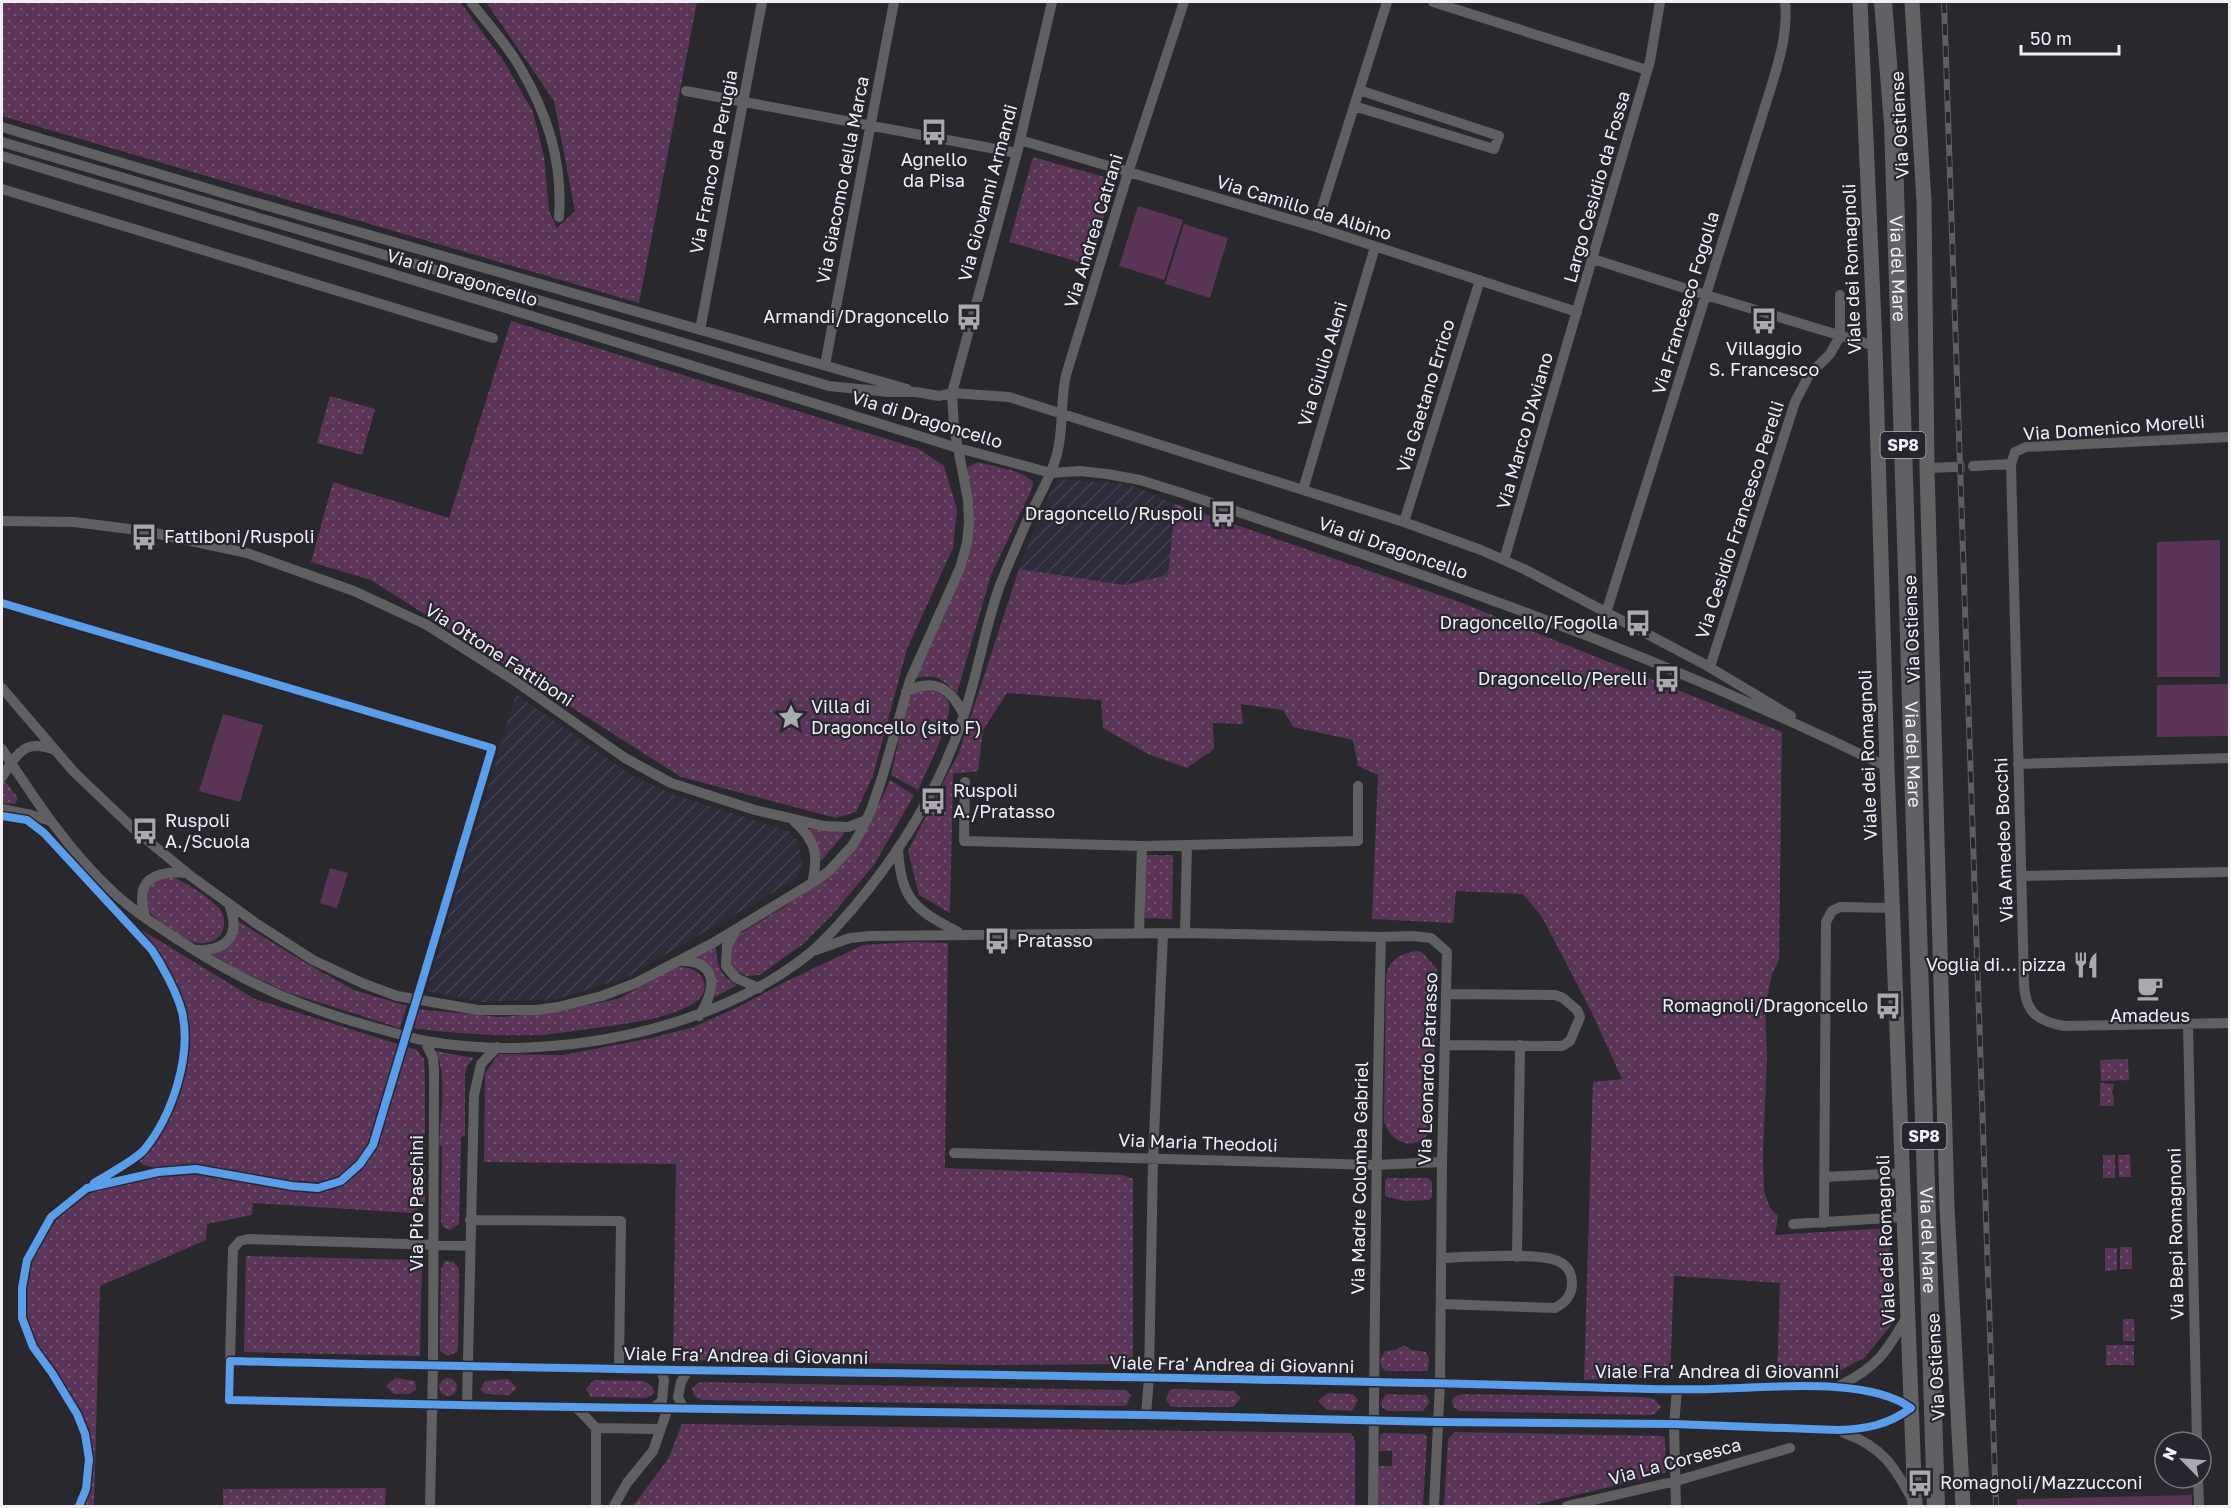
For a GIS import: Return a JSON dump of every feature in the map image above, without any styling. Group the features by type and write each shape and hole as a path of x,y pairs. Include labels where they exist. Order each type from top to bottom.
{"main road":[{"name":"Viale dei Romagnoli","path":"1860,2 1875,346 1887,767 1915,1505"},
{"name":"Via del Mare","path":"1883,2 1893,124 1936,1506"},
{"path":"1892,2 1893,124"},
{"name":"Via Ostiense","path":"1912,2 1924,201 1927,468 1947,1207 1963,1506"}],"street":[{"path":"471,2 518,63 549,125 560,182 559,217"},
{"name":"Via Franco da Perugia","path":"700,330 762,2"},
{"name":"Via Giacomo della Marca","path":"825,365 894,2"},
{"name":"Via Giovanni Armandi","path":"228,903 313,960 354,980 397,996 453,1007 511,1012 558,1007 614,992 679,961 739,927 812,883 829,871 846,853 867,820 882,778 906,692 960,568 967,543 968,500 954,427 952,393 1017,153 1052,2"},
{"name":"Via Andrea Catrani","path":"812,952 862,896 898,848 939,776 964,715 999,589 1018,540 1051,473 1059,443 1066,375 1128,173 1185,2"},
{"path":"1316,227 1387,2"},
{"path":"1433,2 1453,4 1647,70"},
{"name":"Largo Cesidio da Fossa","path":"1577,312 1647,70 1660,2"},
{"name":"Via Francesco Fogolla","path":"1606,613 1779,59 1786,24 1785,2"},
{"path":"1354,106 1494,149 1498,136 1359,90"},
{"path":"686,91 1017,153"},
{"name":"Via di Dragoncello","path":"2,127 226,194 916,392 939,396 952,393 1009,397 1404,522 1504,560 1710,667 1830,739"},
{"name":"Via Camillo da Albino","path":"1020,140 1316,227 1577,312"},
{"name":"Via di Dragoncello","path":"2,142 829,386 916,392"},
{"name":"Via di Dragoncello","path":"2,156 958,448 1051,473 1080,471 1125,477 1196,498 1520,610 1679,673 1830,739 1887,767"},
{"path":"2,189 493,338"},
{"name":"Via Giulio Aleni","path":"1303,490 1375,247"},
{"path":"1593,258 1706,296 1875,346"},
{"name":"Via Gaetano Errico","path":"1404,522 1480,280"},
{"path":"1840,295 1842,321 1840,336"},
{"name":"Via Marco D'Aviano","path":"1504,560 1577,312"},
{"name":"Via Cesidio Francesco Perelli","path":"1710,667 1795,402 1804,383 1830,354 1840,336"},
{"name":"Via Domenico Morelli","path":"1973,466 2011,464 2015,452 2026,447 2229,437"},
{"name":"Via Amedeo Bocchi","path":"2011,464 2024,993 2027,1003 2034,1014 2046,1021 2064,1026 2229,1023"},
{"path":"1927,468 1955,467"},
{"name":"Via Ottone Fattiboni","path":"2,521 74,522 146,531 247,553 354,591 427,625 512,679 625,758 671,783 755,810 824,826 843,828 856,826 867,820"},
{"path":"906,692 922,686 940,687 952,694 964,715"},
{"path":"2,688 74,772 136,831 228,903 234,922 227,943 217,949 195,951"},
{"path":"2,777 21,751 32,745 55,750"},
{"path":"2,749 51,822 115,894 195,951 287,1000 339,1018 425,1041 497,1047 546,1046 606,1038 699,1016 759,988 812,952"},
{"path":"2018,764 2229,758"},
{"path":"965,782 964,841 1142,846 1358,841 1358,786"},
{"path":"2,809 30,814 51,822"},
{"path":"791,819 806,833 814,848 816,866 812,883"},
{"path":"1185,933 1187,844"},
{"path":"1139,933 1142,846"},
{"name":"Via Leonardo Patrasso","path":"898,848 900,873 905,890 912,902 927,916 961,934"},
{"path":"2021,876 2229,872"},
{"path":"145,916 141,896 148,882 161,873 187,873"},
{"path":"1824,1222 1827,917 1832,910 1840,907 1892,908"},
{"path":"739,927 728,942 725,956 726,966 730,973 740,981 759,988"},
{"name":"Via Leonardo Patrasso","path":"812,952 850,938 961,934 1139,933 1381,938 1412,936 1431,938 1448,952 1442,1162 1440,1383 1434,1506"},
{"path":"1146,1415 1149,1378 1153,1159 1163,934"},
{"name":"Via Madre Colomba Gabriel","path":"1373,1506 1376,1382 1375,1165 1381,938"},
{"path":"679,961 691,961 700,965 711,977 710,998 699,1016"},
{"path":"1445,1045 1562,1046 1570,1041 1580,1017 1572,1004 1555,995 1447,994"},
{"name":"Via Bepi Romagnoni","path":"2188,1024 2198,1430"},
{"name":"Via Pio Paschini","path":"425,1041 433,1058 435,1070 433,1404 430,1506"},
{"path":"1517,1257 1520,1045"},
{"path":"467,1404 475,1083 484,1060 497,1047"},
{"name":"Via Maria Theodoli","path":"954,1152 1375,1165 1442,1162"},
{"path":"1824,1178 1903,1173"},
{"path":"1793,1224 1904,1217"},
{"path":"471,1220 621,1221 619,1368"},
{"path":"470,1246 248,1239 240,1241 233,1249 230,1400 1374,1419 1439,1422 1674,1424 1838,1430 1857,1430 1881,1425 1892,1421 1911,1408"},
{"path":"1441,1258 1548,1257 1565,1264 1569,1269 1572,1284 1567,1300 1555,1308 1441,1304"},
{"name":"Viale Fra' Andrea di Giovanni","path":"1838,1387 1864,1373 1876,1363 1891,1345 1908,1315"},
{"name":"Viale Fra' Andrea di Giovanni","path":"230,1361 1440,1383 1677,1390 1838,1387 1884,1394 1911,1408"},
{"path":"653,1408 662,1401 664,1380 661,1369"},
{"path":"684,1408 678,1397 681,1382 688,1370"},
{"path":"1676,1506 1674,1424 1677,1390"},
{"path":"576,1407 596,1428 596,1506"},
{"path":"614,1506 627,1483 653,1450 668,1408"},
{"path":"596,1428 659,1429"},
{"path":"1838,1430 1862,1439 1884,1455 1900,1477 1915,1505"},
{"name":"Via La Corsesca","path":"1567,1506 1676,1481 1790,1448"},
{"path":"2198,1490 2199,1506"}],"shaded area":[{"path":"2,2 460,2 505,63 533,112 544,156 549,211 557,228 575,211 554,101 486,2 697,2 639,303 2,116"},
{"path":"1033,157 1115,180 1090,265 1009,242"},
{"path":"1138,206 1183,220 1164,280 1119,266"},
{"path":"1184,224 1228,238 1210,298 1165,284"},
{"path":"511,321 919,449 944,466 957,509 953,548 907,649 873,776 856,812 836,818 681,777 371,580 311,562 333,482 449,518"},
{"path":"330,396 375,409 362,455 317,443"},
{"path":"978,462 1014,471 1033,482 1032,489 991,575 957,693 937,678 913,679 970,537 974,505 967,471 968,467"},
{"path":"1058,479 1129,484 1175,504 1168,575 1125,585 1019,569 1045,503"},
{"path":"1175,504 1460,602 1782,732 1779,960 1772,974 1765,1007 1767,1057 1763,1154 1764,1191 1770,1208 1778,1216 1775,1235 1889,1228 1894,1322 1864,1358 1824,1379 1777,1379 1780,1283 1674,1276 1670,1376 1584,1380 1593,1082 1622,1079 1592,1013 1542,917 1523,894 1456,891 1453,923 1372,919 1378,775 1358,766 1353,740 1293,727 1283,710 1241,704 1243,724 1213,723 1214,749 1187,768 1148,754 1103,728 1101,700 1007,693 983,730 978,771 953,774 950,913 919,895 908,851 959,752 1019,569 1125,585 1168,575"},
{"path":"2220,540 2220,677 2157,677 2157,542"},
{"path":"2229,684 2229,736 2157,737 2157,685"},
{"path":"928,689 944,696 949,708 944,731 918,790 891,775 908,699 915,692"},
{"path":"516,694 631,775 672,794 788,831 799,842 802,862 799,874 791,882 625,978 557,999 482,1002 426,991"},
{"path":"223,714 263,725 240,802 199,791"},
{"path":"4,780 18,798 15,804 2,803 2,781"},
{"path":"890,780 914,795 874,865 832,915 803,944 760,975 746,976 733,969 729,962 729,953 736,936 784,907 843,863 859,842"},
{"path":"811,827 843,831 844,834 822,860 819,860 809,830"},
{"path":"1145,855 1173,855 1172,919 1145,918"},
{"path":"330,868 348,873 337,908 320,903"},
{"path":"169,876 196,889 221,910 224,927 216,939 204,943 192,942 163,924 148,910 146,896 149,883"},
{"path":"122,918 255,999 417,1050 424,1059 425,1203 411,1213 253,1203 252,1215 207,1224 206,1240 100,1286 94,1506 82,1506 89,1480 91,1458 87,1438 80,1419 35,1344 28,1327 24,1292 32,1258 50,1228 82,1197 136,1180 157,1176 185,1175 143,1165 136,1156 143,1151 168,1111 180,1077 184,1048 182,1012 152,950"},
{"path":"238,921 354,990 407,1006 400,1028 289,993 239,970 212,954 230,942"},
{"path":"911,942 948,943 945,1168 1123,1175 1133,1179 1133,1364 992,1365 673,1360 676,1164 484,1162 485,1073 499,1054 563,1055 647,1039 694,1027 863,945"},
{"path":"716,947 720,970 737,985 715,997 715,978 710,967 694,958"},
{"path":"1417,951 1423,953 1437,969 1432,1125 1422,1140 1408,1143 1394,1137 1384,1122 1386,977 1387,971 1396,958"},
{"path":"676,967 694,970 700,975 705,987 703,994 698,1000 681,1010 648,1020 539,1035 475,1034 412,1028 416,1009 500,1017 548,1013 618,999"},
{"path":"435,1051 474,1058 467,1066 465,1075 465,1136 461,1137 459,1224 450,1230 443,1227 441,1222 442,1146 439,1145 442,1083 439,1060"},
{"path":"2128,1059 2129,1080 2101,1081 2100,1060"},
{"path":"2100,1083 2114,1084 2112,1093 2114,1106 2100,1106"},
{"path":"2103,1155 2115,1155 2115,1178 2103,1178"},
{"path":"2118,1155 2130,1155 2131,1177 2119,1177"},
{"path":"1388,1178 1428,1178 1432,1182 1432,1197 1429,1200 1404,1201 1385,1196 1385,1180"},
{"path":"2120,1247 2132,1247 2132,1269 2120,1269"},
{"path":"2105,1248 2117,1248 2117,1270 2105,1271"},
{"path":"246,1256 422,1260 420,1356 244,1352"},
{"path":"445,1261 454,1262 459,1269 458,1348 457,1352 448,1356 440,1351 441,1269"},
{"path":"2123,1319 2134,1319 2135,1341 2123,1341"},
{"path":"1404,1345 1411,1350 1426,1352 1429,1359 1428,1371 1386,1371 1382,1368 1380,1360 1385,1351 1395,1350"},
{"path":"2106,1345 2134,1345 2134,1365 2106,1365"},
{"path":"395,1378 415,1381 416,1390 409,1394 394,1394 386,1386"},
{"path":"448,1378 454,1381 457,1387 454,1393 448,1396 442,1393 439,1387 442,1381"},
{"path":"508,1379 517,1388 509,1395 486,1394 480,1390 485,1381"},
{"path":"594,1380 643,1381 652,1386 654,1391 646,1398 591,1397 586,1389"},
{"path":"700,1382 1126,1390 1131,1395 1127,1405 1121,1406 703,1400 694,1395 692,1388"},
{"path":"1170,1390 1234,1391 1241,1398 1233,1407 1170,1406 1166,1399"},
{"path":"1328,1393 1353,1394 1358,1400 1352,1411 1327,1410 1318,1401"},
{"path":"1386,1394 1426,1395 1430,1402 1423,1411 1387,1411 1382,1407 1381,1402"},
{"path":"1463,1394 1642,1397 1654,1399 1661,1407 1655,1414 1649,1415 1459,1411 1453,1406 1452,1400"},
{"path":"682,1424 1351,1433 1355,1441 1355,1506 633,1506 668,1459"},
{"path":"1455,1432 1662,1436 1665,1438 1666,1472 1530,1506 1444,1506 1448,1439"},
{"path":"1383,1433 1424,1434 1427,1437 1423,1506 1378,1506 1378,1466 1392,1466 1392,1451 1379,1451 1380,1435"},
{"path":"386,1488 385,1506 223,1506 223,1489"},
{"path":"2192,1495 2192,1506 2017,1506 2017,1499"}],"tunnel":[{"path":"1955,467 1973,466"}],"railway":[{"path":"1944,2 1996,1506"}],"cycle path":[{"path":"2,603 492,748 373,1145 360,1164 341,1181 318,1188 292,1186 196,1169 158,1172 87,1188 51,1217 27,1260 22,1288 22,1318 33,1347 77,1414 85,1434 89,1459 86,1489 79,1506"},
{"path":"2,816 27,820 44,833 152,950 169,980 182,1012 184,1029 182,1066 171,1103 163,1120 140,1154 94,1183"},
{"path":"230,1361 1661,1389 1815,1386 1869,1391 1892,1398 1911,1408 1876,1425 1838,1430 1674,1424 1439,1422 229,1400 230,1361"}],"place":[{"name":"Agnello da Pisa","path":"934,132"},
{"name":"Armandi/Dragoncello","path":"969,317"},
{"name":"Villaggio S. Francesco","path":"1764,321"},
{"name":"Dragoncello/Ruspoli","path":"1223,514"},
{"name":"Fattiboni/Ruspoli","path":"144,537"},
{"name":"Dragoncello/Fogolla","path":"1638,623"},
{"name":"Dragoncello/Perelli","path":"1667,679"},
{"name":"Villa di Dragoncello (sito F)","path":"791,717"},
{"name":"Ruspoli A./Pratasso","path":"933,801"},
{"name":"Ruspoli A./Scuola","path":"145,831"},
{"name":"Pratasso","path":"997,941"},
{"name":"Voglia di… pizza","path":"2086,965"},
{"name":"Amadeus","path":"2150,988"},
{"name":"Romagnoli/Dragoncello","path":"1888,1006"},
{"name":"Romagnoli/Mazzucconi","path":"1920,1483"}]}
